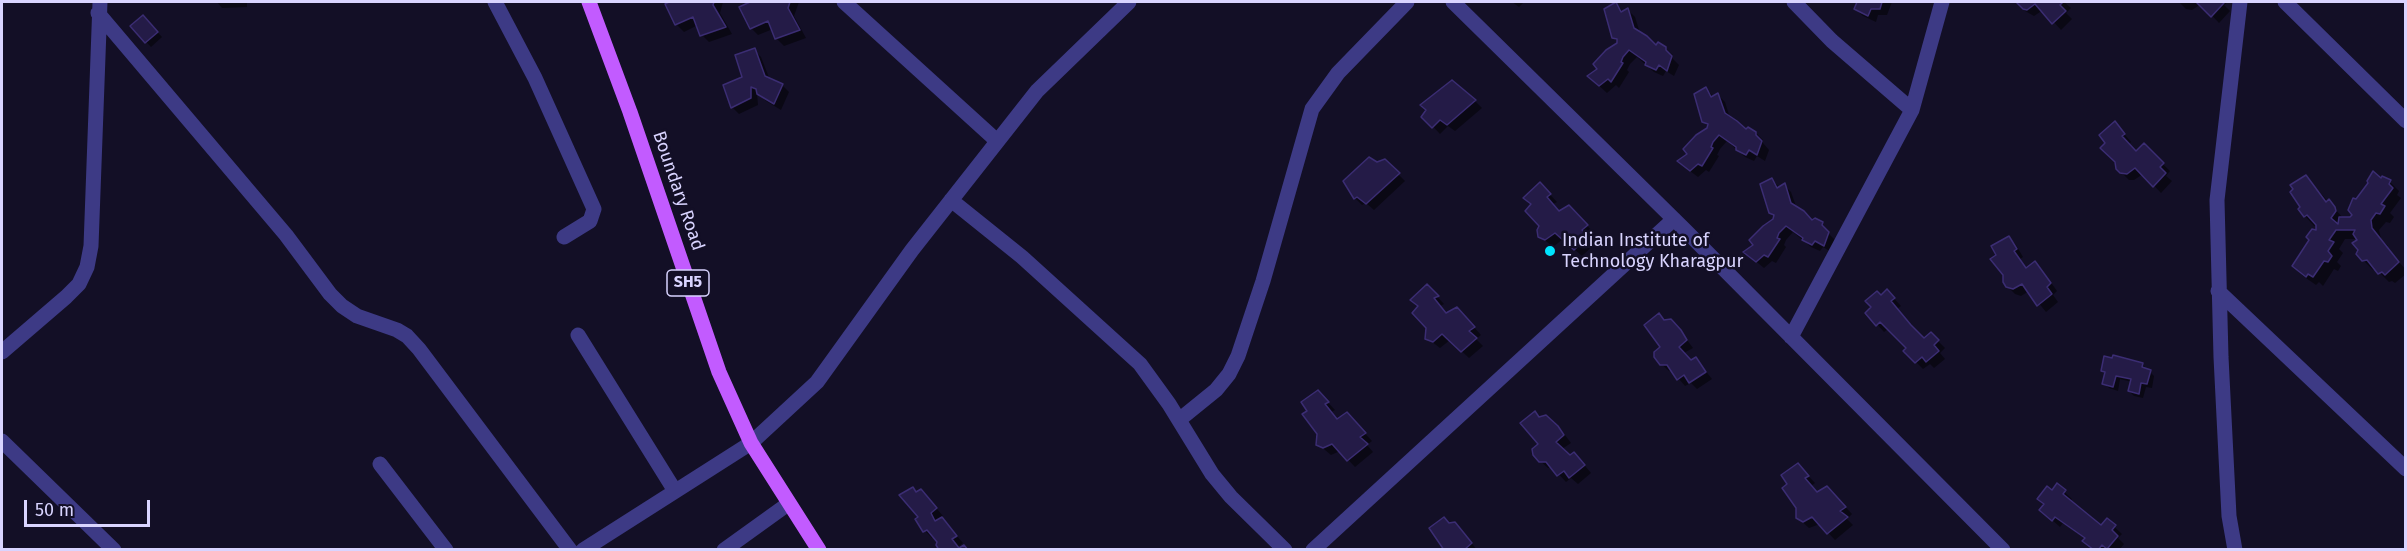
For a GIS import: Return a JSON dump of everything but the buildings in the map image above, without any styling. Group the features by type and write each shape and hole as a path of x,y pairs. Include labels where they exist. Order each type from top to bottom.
{"main road":[{"name":"Boundary Road","path":"589,2 634,123 719,372 751,443 819,549"}],"street":[{"path":"495,2 535,78 594,209 590,221 564,237"},
{"path":"844,2 997,141"},
{"path":"583,549 751,443 817,382 905,259 1037,91 1129,2"},
{"path":"1179,420 1216,390 1229,374 1238,356 1263,281 1312,109 1338,73 1407,2"},
{"path":"1453,2 1674,219 2003,549"},
{"path":"1794,2 1832,41 1912,110"},
{"path":"1791,337 1912,110 1942,2"},
{"path":"2235,549 2229,516 2218,291 2217,200 2240,2"},
{"path":"2285,2 2406,120"},
{"path":"2,352 79,284 87,267 91,246 99,7"},
{"path":"99,7 342,306 357,316 397,330 407,336 570,549"},
{"path":"951,200 1022,257 1140,364 1179,420 1212,474 1231,497 1285,549"},
{"path":"1313,549 1674,219"},
{"path":"2218,291 2406,470"},
{"path":"578,335 675,491"},
{"path":"2,441 114,549"},
{"path":"380,464 446,549"},
{"path":"724,549 788,504"}],"place":[{"name":"Indian Institute of Technology Kharagpur","path":"1550,251"}]}
